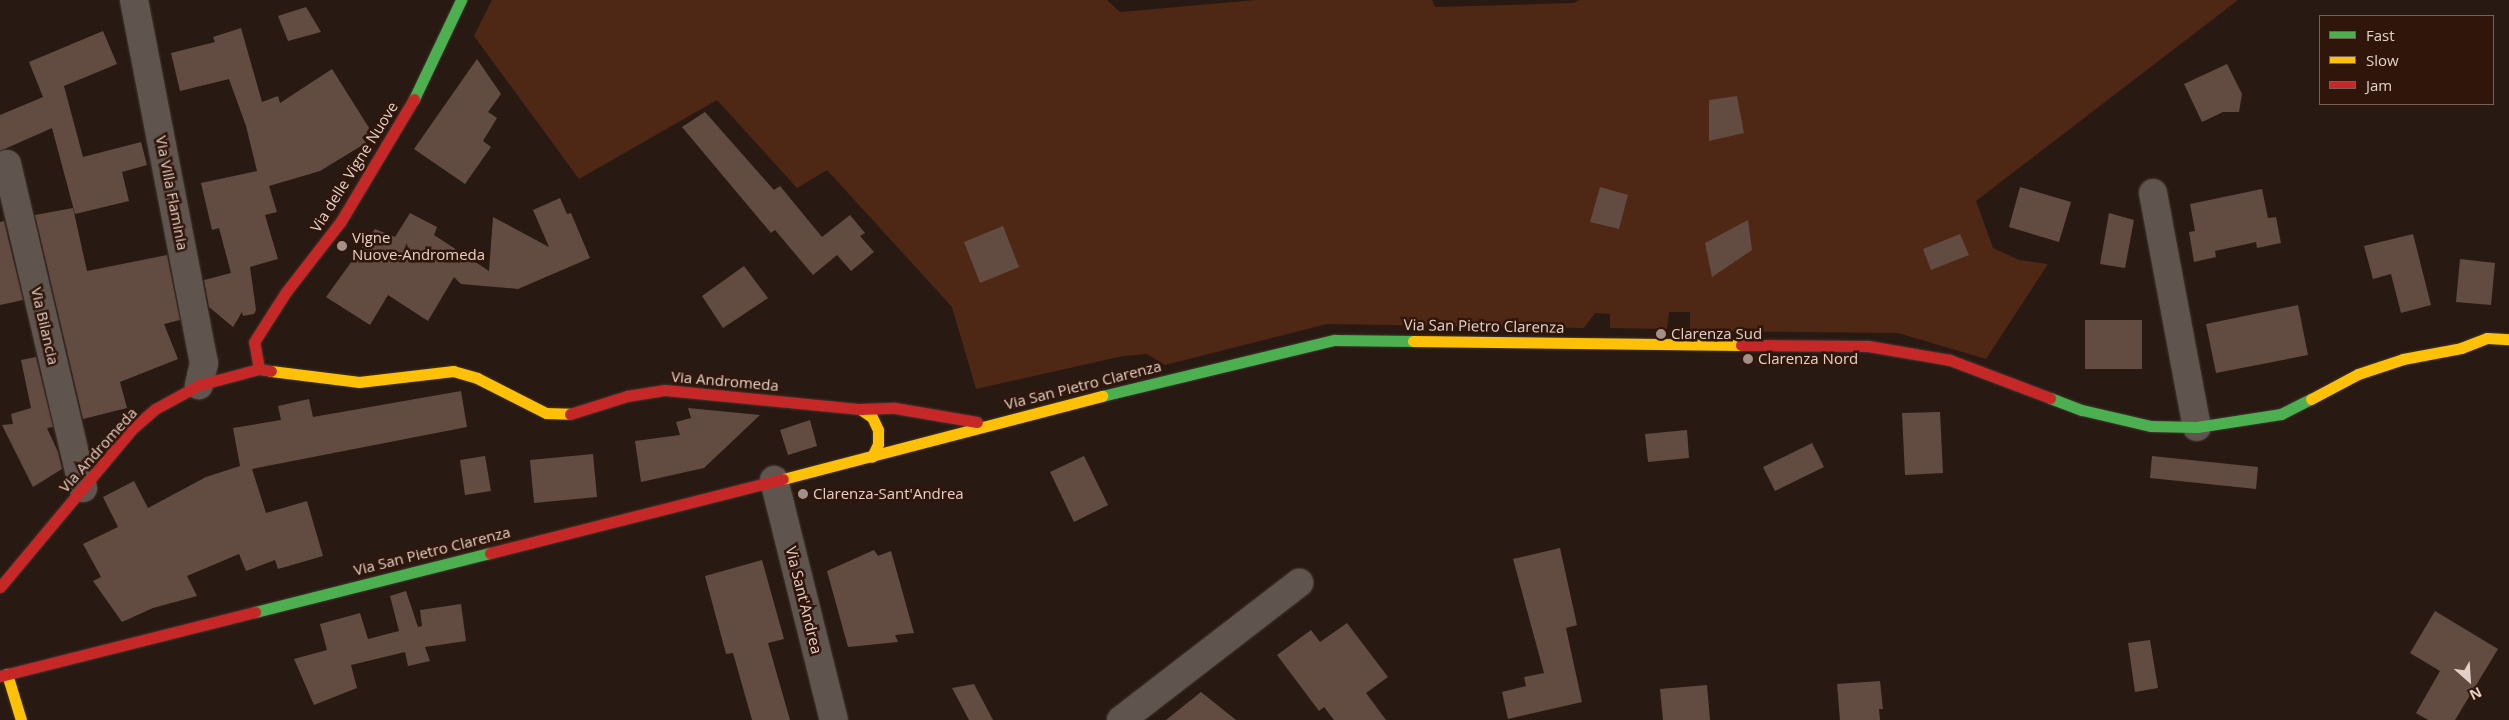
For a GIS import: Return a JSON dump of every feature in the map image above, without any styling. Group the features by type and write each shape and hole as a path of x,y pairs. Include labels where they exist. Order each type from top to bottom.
{"main road":[{"name":"Via delle Vigne Nuove","path":"259,368 254,342 286,292 341,221 381,155 425,80 461,0"},
{"path":"2461,348 2487,338 2509,339"},
{"name":"Via San Pietro Clarenza","path":"4,675 774,480 872,457 991,423 1334,340 1868,346 1950,360 2082,410 2151,426 2197,428 2281,414 2358,374 2403,359 2461,348"},
{"path":"2461,348 2490,352"},
{"name":"Via Andromeda","path":"0,587 132,429 155,409 199,386 259,368 359,382 453,371 477,378 546,413 566,415 626,396 665,390 860,409 895,408 991,423"},
{"path":"860,409 872,417 878,430 878,444 872,457"},
{"path":"4,675 21,720"}],"street":[{"name":"Via Villa Flaminia","path":"134,0 204,363 199,386"},
{"name":"Via Bilancia","path":"7,164 83,488"},
{"path":"2153,193 2197,428"},
{"name":"Via Sant'Andrea","path":"774,480 834,720"},
{"path":"1122,720 1299,583"}],"shaded area":[{"path":"492,0 1107,0 1120,12 1256,0 1432,0 1435,7 1574,3 1579,0 2238,0 1976,201 1993,248 2019,260 2048,264 1986,359 1898,333 1690,331 1690,312 1669,312 1667,329 1610,328 1610,314 1595,313 1584,328 1327,324 1165,365 1147,354 1123,356 976,389 952,307 827,170 797,188 717,100 579,179 474,36"}],"building":[{"path":"306,7 321,32 288,41 278,16"},
{"path":"241,28 262,102 278,96 280,103 332,69 371,131 362,137 366,143 320,171 269,186 277,212 265,215 278,259 250,267 256,310 254,314 243,316 242,312 233,327 209,307 204,280 231,273 219,228 212,230 201,183 257,171 246,126 229,79 180,91 171,53 215,42 213,37"},
{"path":"103,31 117,64 64,86 83,157 141,142 147,165 122,172 129,201 75,214 52,128 0,151 0,115 43,97 29,62"},
{"path":"477,59 501,94 488,112 497,118 483,141 491,147 465,184 414,149"},
{"path":"2227,64 2242,94 2239,112 2223,112 2202,122 2184,84"},
{"path":"1737,96 1744,133 1709,141 1709,100"},
{"path":"705,112 774,190 780,186 822,237 850,215 865,233 860,236 874,252 851,271 837,255 813,275 775,230 771,233 682,127"},
{"path":"1600,187 1628,195 1619,229 1590,222"},
{"path":"2020,187 2071,202 2059,242 2009,227"},
{"path":"2262,189 2268,218 2276,217 2281,243 2257,248 2256,242 2215,251 2216,257 2194,262 2189,232 2195,231 2190,204"},
{"path":"560,198 567,214 571,213 590,258 518,289 461,284 454,277 428,321 388,295 370,325 326,297 375,229 395,237 410,213 437,227 434,235 489,271 493,217 549,247 533,210"},
{"path":"73,208 87,271 167,255 180,320 164,324 178,359 120,382 127,408 83,419 35,215"},
{"path":"2109,213 2134,220 2125,268 2100,264"},
{"path":"1748,220 1752,250 1712,277 1705,243"},
{"path":"4,221 23,300 0,305 0,222"},
{"path":"1003,226 1019,267 980,283 964,242"},
{"path":"1960,234 1969,255 1931,270 1923,249"},
{"path":"2413,234 2431,305 2401,313 2391,274 2373,279 2364,246"},
{"path":"2460,259 2495,263 2491,305 2456,302"},
{"path":"744,266 768,298 723,328 702,296"},
{"path":"2298,305 2308,355 2216,373 2206,324"},
{"path":"2085,320 2142,320 2142,369 2085,369"},
{"path":"36,357 53,427 47,428 58,452 62,469 33,487 2,425 13,424 11,414 31,408 21,360"},
{"path":"461,391 467,427 252,469 266,513 307,501 323,556 278,569 275,560 246,571 239,554 187,576 197,596 153,608 122,622 93,581 101,577 83,544 118,527 103,497 134,481 148,508 206,477 240,466 233,428 281,420 278,406 309,399 313,417"},
{"path":"688,408 760,415 704,468 641,482 635,441 680,435 676,422 691,418"},
{"path":"1940,412 1943,473 1905,475 1902,413"},
{"path":"810,420 817,446 788,455 780,430"},
{"path":"1687,430 1689,458 1648,462 1645,434"},
{"path":"1812,443 1824,467 1775,491 1763,467"},
{"path":"593,454 597,497 534,503 530,460"},
{"path":"485,456 491,491 465,495 460,460"},
{"path":"1084,456 1108,505 1074,522 1050,472"},
{"path":"2152,456 2258,467 2256,489 2150,478"},
{"path":"1560,548 1577,625 1566,628 1582,702 1508,719 1502,692 1526,686 1524,677 1544,673 1513,559"},
{"path":"874,550 878,556 891,551 914,633 895,635 898,642 848,647 827,571"},
{"path":"762,560 784,639 768,643 790,720 752,720 733,653 726,654 705,576"},
{"path":"406,591 418,627 422,626 420,610 461,604 466,641 425,647 430,661 408,666 405,652 351,665 357,688 314,705 294,659 327,650 320,624 360,613 368,639 399,631 390,596"},
{"path":"2435,611 2498,649 2455,720 2428,720 2416,713 2440,671 2410,653"},
{"path":"1347,623 1388,677 1366,693 1386,720 1334,720 1324,707 1319,711 1277,655 1311,630 1320,642"},
{"path":"2150,640 2158,688 2135,692 2128,643"},
{"path":"1880,681 1883,709 1879,709 1880,720 1840,720 1837,684"},
{"path":"974,684 993,720 969,720 952,688"},
{"path":"1707,685 1710,720 1663,720 1660,689"},
{"path":"1201,692 1236,720 1166,720"}],"traffic: fast":[{"path":"414,99 461,0"},
{"path":"1102,396 1334,340 1413,341"},
{"path":"2050,398 2082,410 2151,426 2197,427 2281,414 2311,399"},
{"path":"255,612 490,553"}],"traffic: slow":[{"path":"2311,399 2358,374 2403,359 2461,348 2487,338 2509,339"},
{"path":"1413,341 1741,345"},
{"path":"271,371 359,382 453,371 477,378 546,413 570,414"},
{"path":"783,479 1102,396"},
{"path":"860,409 872,417 878,430 878,444 872,457"},
{"path":"7,674 21,720"}],"traffic: jam":[{"path":"259,369 254,342 286,292 341,221 414,99"},
{"path":"1741,345 1868,346 1950,360 2050,398"},
{"path":"0,587 132,429 155,409 199,385 259,369 271,371"},
{"path":"570,414 627,396 665,390 860,409 895,408 977,422"},
{"path":"490,553 783,479"},
{"path":"0,676 255,612"}],"place":[{"name":"Vigne Nuove-Andromeda","path":"342,246"},
{"name":"Clarenza Sud","path":"1661,334"},
{"name":"Clarenza Nord","path":"1748,359"},
{"name":"Clarenza-Sant'Andrea","path":"803,494"}]}
